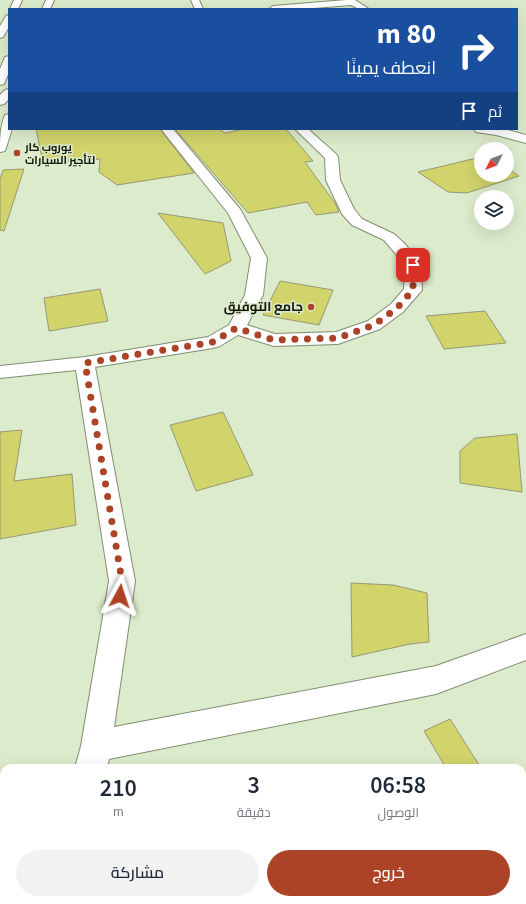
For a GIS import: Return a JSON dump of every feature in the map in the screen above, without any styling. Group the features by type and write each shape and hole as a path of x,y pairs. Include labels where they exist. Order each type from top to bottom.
{"main road":[{"path":"284,8 352,2 363,8"},
{"path":"0,35 8,20"},
{"path":"0,82 8,62"},
{"path":"0,102 8,93"},
{"path":"0,148 8,121"},
{"path":"0,372 85,363 213,342 236,328 254,295 259,258 234,212 168,130"},
{"path":"236,328 274,340 338,338 374,325 397,308 413,290 413,265 399,247 389,238 357,222 347,211 333,180 331,157 302,130"},
{"path":"488,130 526,139"},
{"path":"85,363 122,581 94,757 436,680 526,647"}],"building":[{"path":"36,130 161,130 194,173 117,185 99,172 100,159 43,163"},
{"path":"176,130 220,130 225,133 239,130 287,130 313,161 305,162 335,203 339,212 316,215 307,202 248,213"},
{"path":"474,159 474,182 501,182 467,193 448,192 418,172"},
{"path":"24,169 4,231 0,230 0,179 3,170"},
{"path":"514,173 519,176 514,178"},
{"path":"158,213 223,223 231,261 205,274"},
{"path":"280,281 333,290 319,325 263,315"},
{"path":"100,289 108,321 49,331 44,298"},
{"path":"485,311 506,343 444,349 426,316"},
{"path":"223,412 253,475 196,491 170,425"},
{"path":"22,430 14,481 72,474 76,525 0,539 0,432"},
{"path":"517,434 522,492 460,483 460,451 475,438"},
{"path":"351,583 393,585 427,593 429,642 410,644 352,657"},
{"path":"450,719 478,764 444,764 424,731"}],"place":[{"name":"يوروب كار لتأجير السيارات","path":"17,153"},
{"name":"جامع التوفيق","path":"311,307"}],"route":[{"path":"120,596 122,581 85,363 213,342 236,328 274,340 338,338 374,325 397,308 413,290 413,265"}]}
